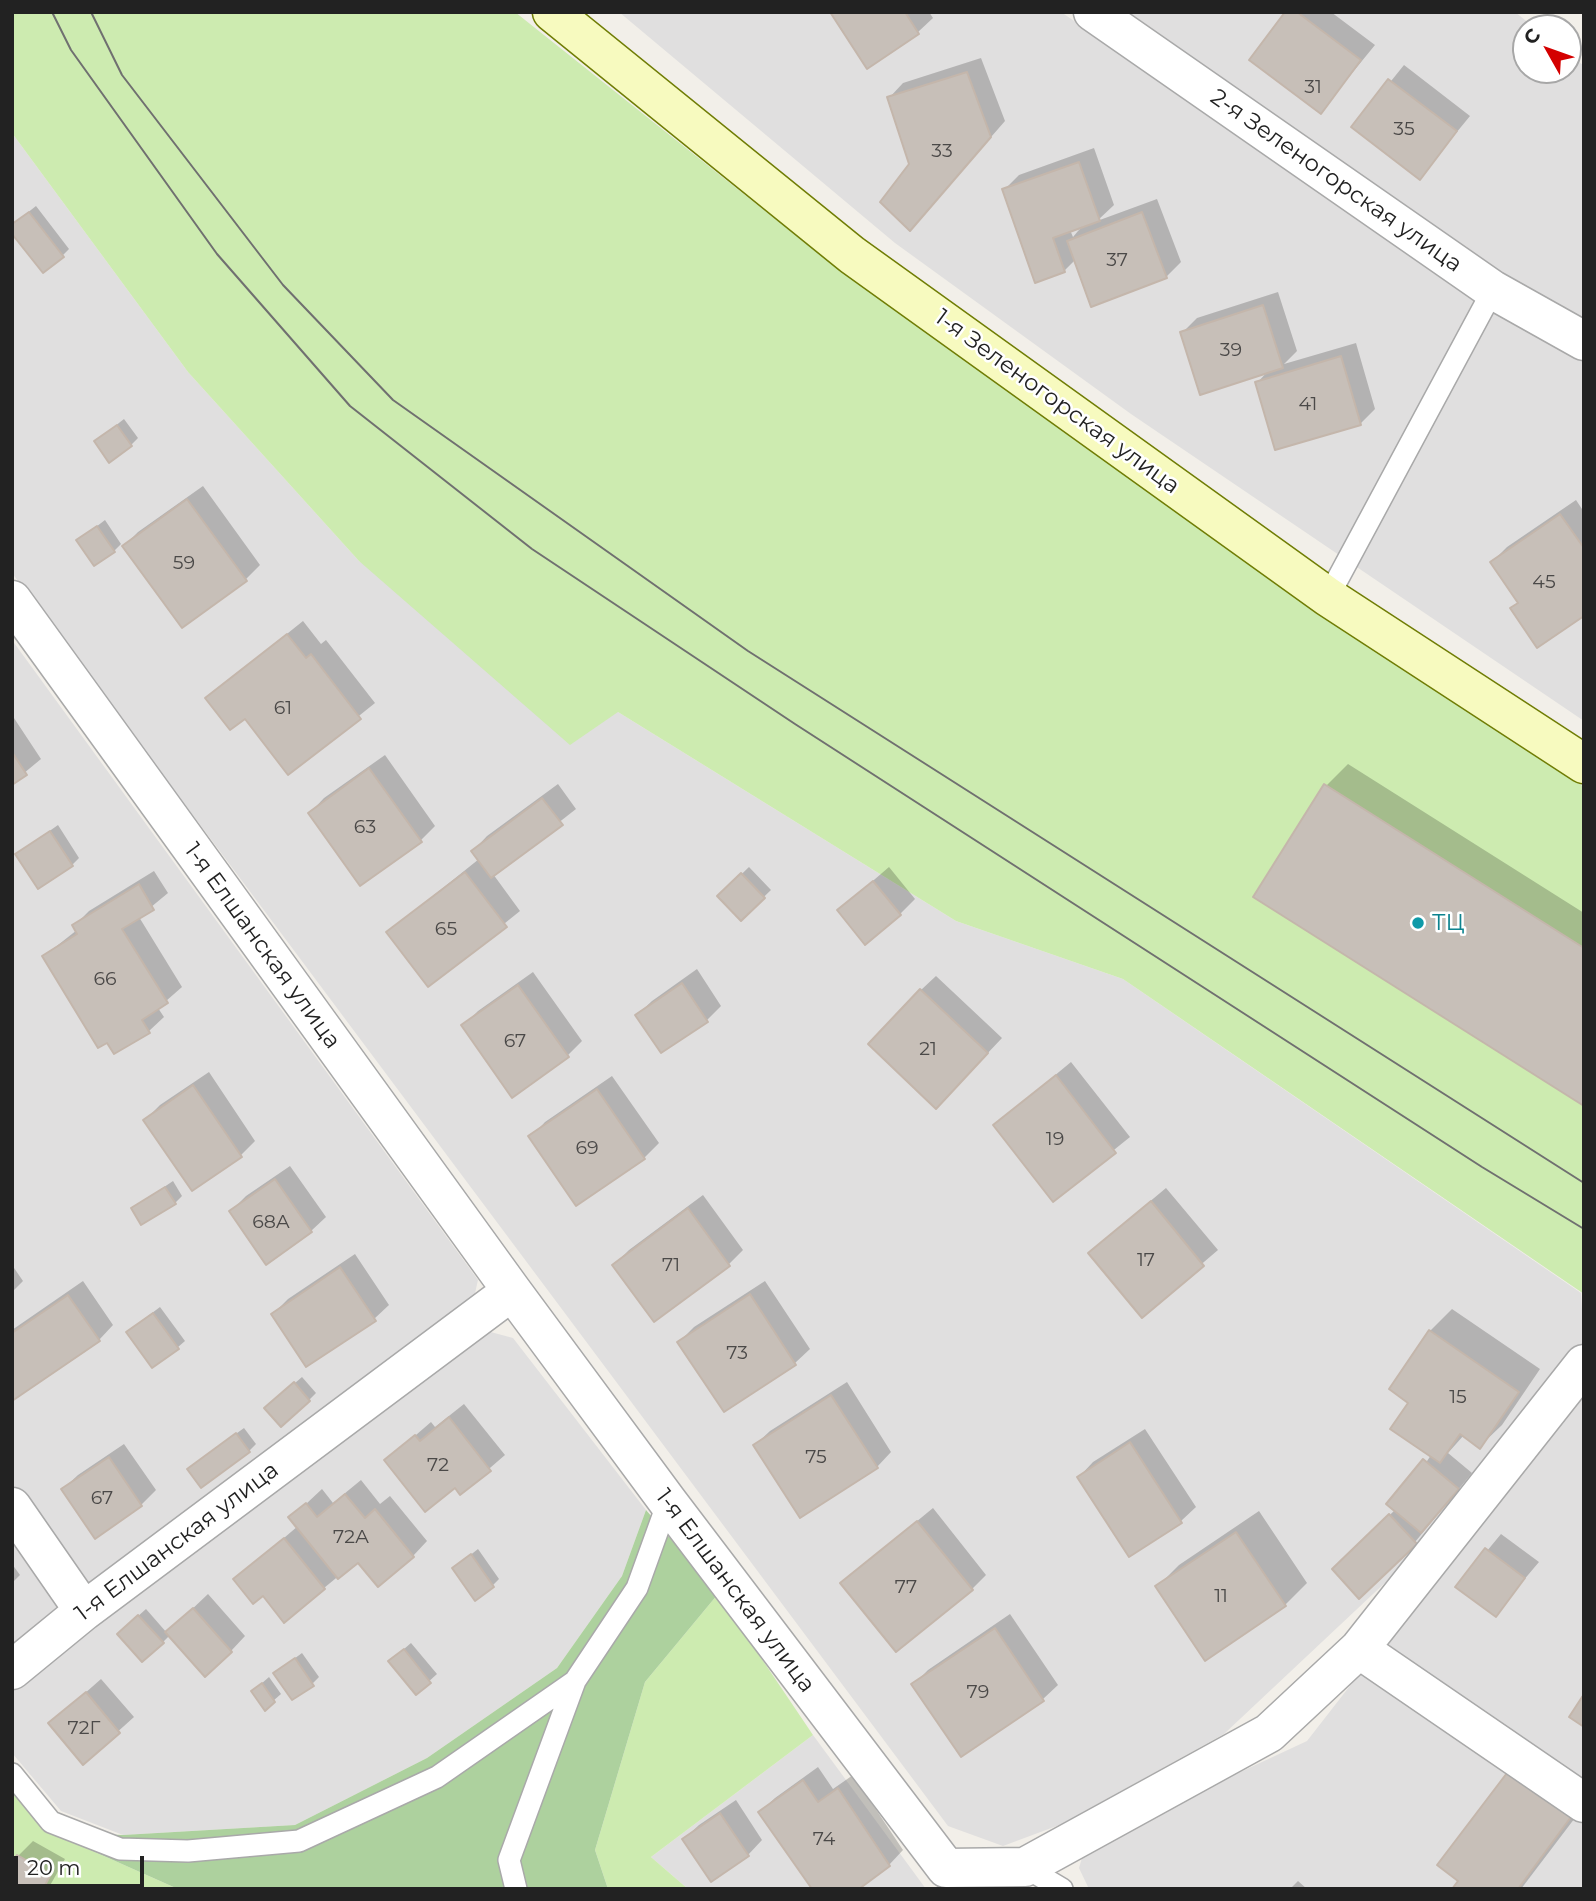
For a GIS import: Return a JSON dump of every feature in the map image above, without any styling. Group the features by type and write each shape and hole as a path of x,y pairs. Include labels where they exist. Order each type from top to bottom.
{"main road":[{"name":"1-я Зеленогорская улица","path":"552,12 852,255 1328,597 1584,764"}],"street":[{"name":"2-я Зеленогорская улица","path":"1093,12 1493,290 1584,341"},
{"name":"1-я Елшанская улица","path":"12,600 512,1291 953,1878"},
{"name":"1-я Елшанская улица","path":"12,1670 84,1611 512,1291"},
{"path":"953,1878 1025,1867 1269,1733 1359,1649 1584,1364"},
{"path":"12,1507 84,1611"},
{"path":"1359,1649 1584,1803"}],"lane":[{"path":"1328,597 1493,290"},
{"path":"516,1889 509,1860 575,1681 637,1588 668,1502"},
{"path":"12,1774 51,1822 120,1849 188,1851 299,1841 438,1777 575,1681"},
{"path":"1025,1867 1062,1889"}],"shaded area":[{"path":"619,12 1061,12 1481,300 1584,357 1584,721 1131,414 895,243"},
{"path":"1127,12 1515,12 1518,14 1512,14 1512,84 1582,84 1582,64 1584,66 1584,318 1504,274"},
{"path":"12,133 188,372 359,561 618,712 956,921 1123,979 1581,1293 1584,1342 1422,1548 1224,1734 1062,1824 1003,1846 948,1826 12,573"},
{"path":"12,640 478,1280 471,1311 12,1649"},
{"path":"487,1331 513,1338 646,1510 622,1576 557,1668 427,1758 295,1825 123,1835 61,1811 12,1753 12,1683"},
{"path":"1584,1385 1584,1889 1089,1889 1079,1868 1086,1844 1307,1741"},
{"path":"813,1735 926,1889 688,1889 651,1857"}],"green space":[{"path":"12,12 515,12 838,269 1315,610 1584,787 1584,1294 1123,979 956,921 618,712 570,745 359,561 188,372 12,133"},
{"path":"646,1510 718,1594 645,1682 595,1850 608,1889 178,1889 50,1832 123,1835 295,1825 427,1758 557,1668 622,1576"},
{"path":"718,1594 813,1735 651,1857 688,1889 608,1889 595,1850 645,1682"},
{"path":"12,1792 50,1832 178,1889 12,1889"}],"building":[{"path":"830,12 905,12 919,34 867,69"},
{"path":"1285,12 1297,12 1361,60 1321,114 1249,60"},
{"path":"967,72 991,137 910,231 880,202 909,164 887,97"},
{"path":"1388,79 1457,131 1420,180 1351,127"},
{"path":"1079,162 1100,221 1053,238 1065,272 1035,283 1002,189"},
{"path":"29,212 64,257 43,273 12,234 12,224"},
{"path":"1142,212 1167,278 1091,307 1067,241"},
{"path":"1263,305 1283,368 1200,395 1180,332"},
{"path":"1341,356 1361,425 1275,450 1255,382"},
{"path":"117,425 132,446 109,463 94,441"},
{"path":"187,499 247,581 182,628 122,546"},
{"path":"1560,514 1584,548 1584,616 1537,648 1510,608 1518,603 1490,562"},
{"path":"97,526 115,552 94,566 76,540"},
{"path":"287,634 306,658 311,654 361,719 288,775 245,719 230,730 205,698"},
{"path":"12,752 27,775 12,785"},
{"path":"369,768 422,842 360,886 308,813"},
{"name":"ТЦ","path":"1324,784 1584,948 1584,1106 1253,897"},
{"path":"542,798 563,825 491,878 471,851"},
{"path":"50,831 73,866 38,889 15,854"},
{"path":"465,872 507,927 428,987 386,932"},
{"path":"741,873 765,898 741,921 717,896"},
{"path":"873,881 901,915 865,945 837,910"},
{"path":"139,884 154,910 122,929 168,1003 142,1020 150,1033 114,1054 107,1043 98,1048 42,956 77,934 72,925"},
{"path":"682,983 708,1022 661,1053 635,1015"},
{"path":"518,985 569,1057 512,1098 461,1025"},
{"path":"920,989 988,1053 936,1109 868,1044"},
{"path":"1056,1075 1116,1153 1053,1202 993,1125"},
{"path":"193,1085 242,1157 192,1191 143,1120"},
{"path":"597,1089 645,1159 576,1206 528,1136"},
{"path":"275,1179 312,1232 266,1265 229,1211"},
{"path":"165,1187 176,1204 141,1225 131,1208"},
{"path":"1151,1201 1204,1266 1142,1318 1088,1253"},
{"path":"688,1208 730,1266 654,1322 612,1265"},
{"path":"340,1267 376,1321 306,1367 271,1314"},
{"path":"750,1294 796,1365 724,1412 677,1342"},
{"path":"68,1295 100,1341 12,1401 12,1333"},
{"path":"153,1313 179,1349 152,1368 126,1332"},
{"path":"1429,1330 1519,1392 1480,1449 1460,1434 1440,1463 1390,1429 1408,1403 1389,1389"},
{"path":"294,1382 310,1401 281,1427 264,1408"},
{"path":"831,1395 878,1468 800,1518 753,1445"},
{"path":"449,1417 491,1471 460,1495 455,1488 425,1512 384,1460 415,1435 420,1441"},
{"path":"236,1433 250,1452 201,1488 187,1469"},
{"path":"1130,1442 1182,1523 1129,1557 1077,1477"},
{"path":"109,1457 142,1506 95,1539 61,1489"},
{"path":"1423,1459 1459,1489 1421,1533 1386,1504"},
{"path":"345,1494 365,1518 375,1509 414,1557 378,1587 358,1563 338,1579 288,1517 306,1503 317,1517"},
{"path":"1389,1514 1417,1544 1359,1599 1332,1569"},
{"path":"917,1521 973,1590 896,1652 840,1583"},
{"path":"1236,1532 1286,1606 1205,1661 1155,1586"},
{"path":"284,1538 325,1589 284,1623 263,1596 253,1604 233,1579"},
{"path":"1485,1548 1525,1578 1496,1617 1455,1587"},
{"path":"471,1554 494,1587 475,1601 452,1568"},
{"path":"193,1608 232,1652 205,1677 165,1632"},
{"path":"138,1615 164,1643 142,1662 117,1634"},
{"path":"995,1628 1044,1701 961,1757 911,1684"},
{"path":"404,1649 431,1683 416,1695 388,1661"},
{"path":"295,1658 314,1686 292,1700 273,1673"},
{"path":"262,1683 275,1702 265,1711 251,1691"},
{"path":"86,1692 120,1733 83,1765 48,1723"},
{"path":"1584,1694 1584,1727 1569,1717"},
{"path":"1510,1769 1571,1817 1518,1889 1452,1889 1458,1881 1437,1865"},
{"path":"803,1780 818,1802 838,1788 890,1866 859,1889 812,1889 758,1812"},
{"path":"720,1813 749,1856 711,1882 682,1839"},
{"path":"17,1855 51,1874 43,1889 12,1889 12,1862"}],"tram line":[{"path":"52,12 71,50 217,254 350,406 532,549 795,724 1482,1167 1584,1229"},
{"path":"91,12 122,75 283,285 393,400 748,651 1584,1183"}],"place":[{"name":"ТЦ","path":"1418,923"}]}
